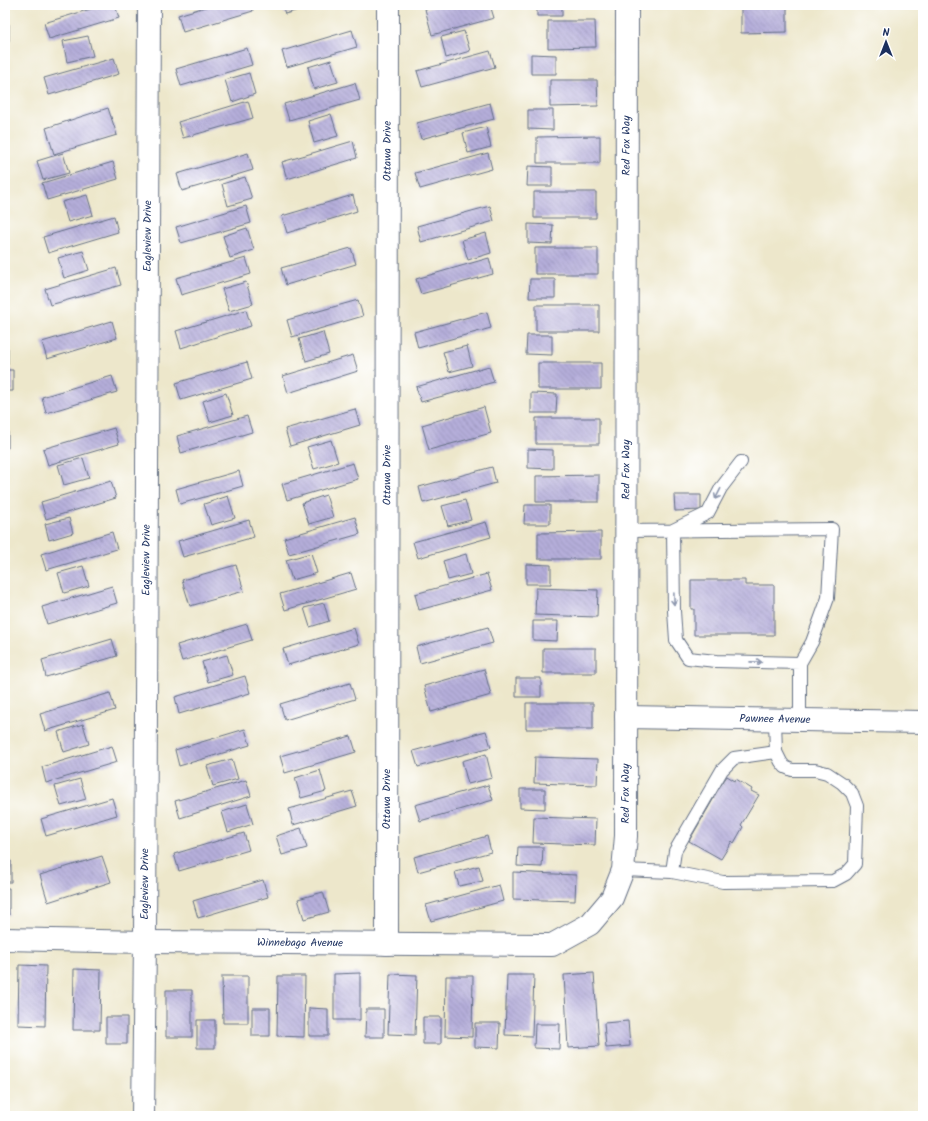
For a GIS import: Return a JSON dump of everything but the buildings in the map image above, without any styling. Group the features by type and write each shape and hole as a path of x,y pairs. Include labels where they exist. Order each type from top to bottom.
{"street":[{"name":"Eagleview Drive","path":"143,1114 149,5"},
{"name":"Ottawa Drive","path":"387,944 388,5"},
{"name":"Red Fox Way","path":"590,924 612,898 623,870 626,836 626,5"},
{"name":"Pawnee Avenue","path":"626,717 923,722"},
{"name":"Winnebago Avenue","path":"5,939 145,942 552,945 590,924"}],"lane":[{"path":"673,530 708,514 721,488 741,462"},
{"path":"626,531 832,529 828,598 812,642 800,663 800,720"},
{"path":"673,530 676,640 688,658 716,662 800,663"},
{"path":"623,870 672,872 723,882 833,880 846,874 855,864 857,806 852,793 827,773 815,770 792,770 785,767 776,752 775,720"},
{"path":"672,872 675,851 722,770 734,758 776,752"}]}
